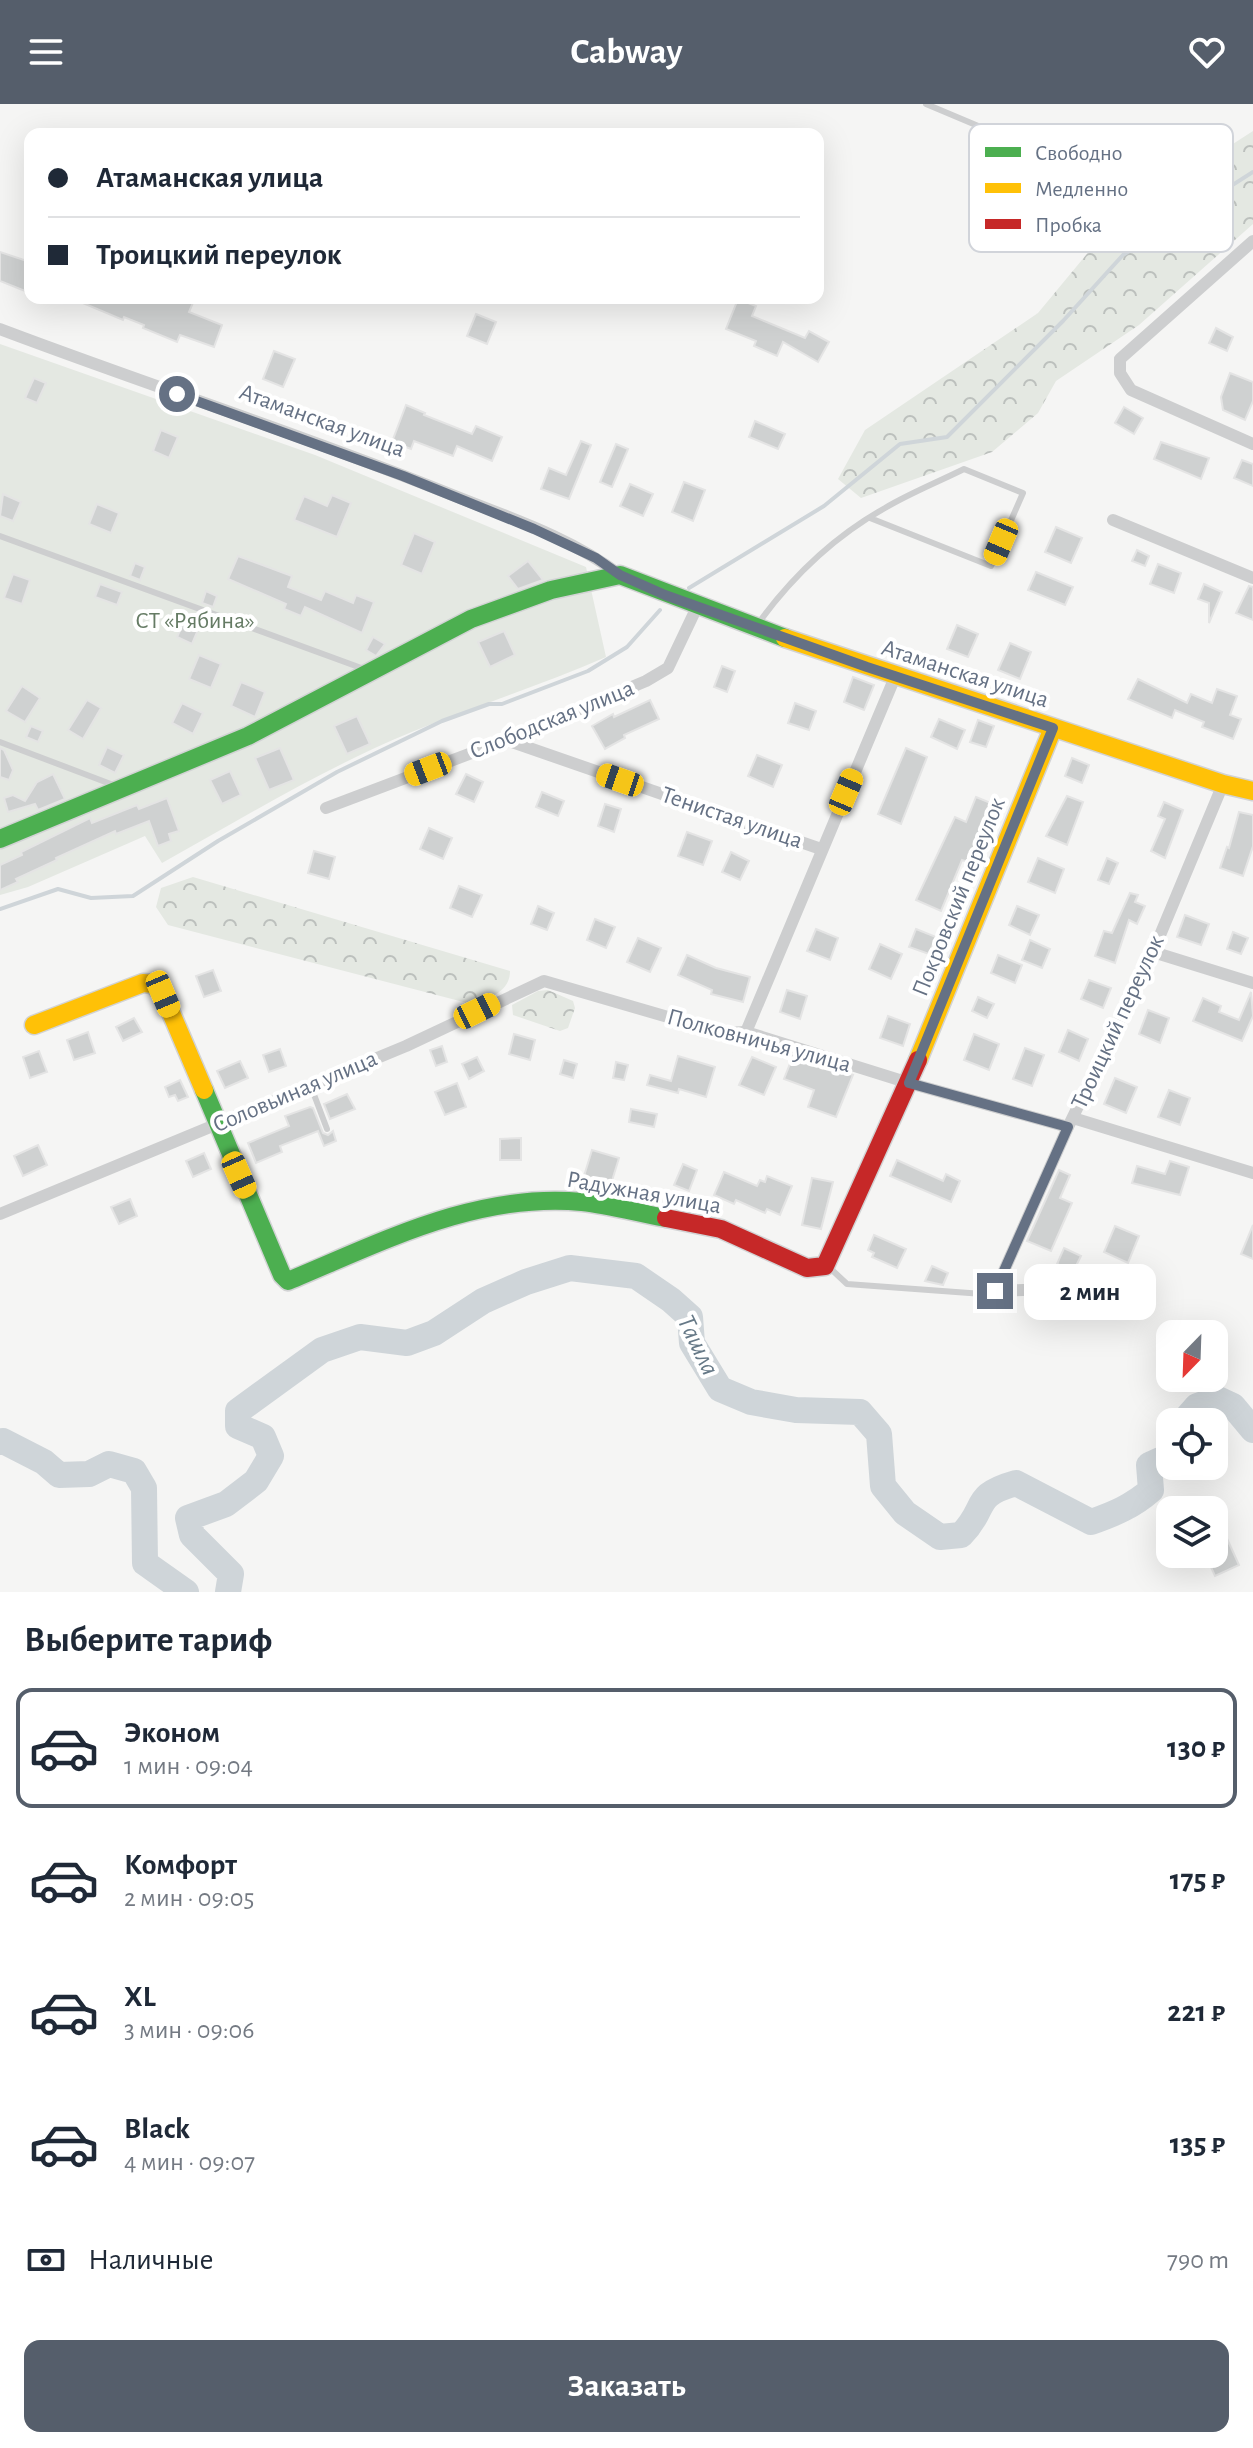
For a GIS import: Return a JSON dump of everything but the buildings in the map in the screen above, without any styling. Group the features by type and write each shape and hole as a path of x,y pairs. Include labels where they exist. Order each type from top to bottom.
{"street":[{"path":"1253,241 1120,359 1120,373 1131,390 1253,444"},
{"name":"Атаманская улица","path":"0,329 403,476 534,529 596,558 620,575 697,607 895,677 1223,784 1253,791"},
{"path":"1113,520 1253,578"},
{"path":"0,839 248,736 471,619 551,590 620,575"},
{"name":"Слободская улица","path":"326,808 506,740 646,681 668,668 697,607"},
{"path":"746,1032 895,677"},
{"name":"Покровский переулок","path":"909,1083 1053,728"},
{"name":"Тенистая улица","path":"506,740 821,849"},
{"name":"Троицкий переулок","path":"989,1293 1153,952 1223,784"},
{"path":"1153,952 1253,983"},
{"name":"Соловьиная улица","path":"0,1214 406,1046 544,981 588,994"},
{"path":"34,1025 143,983 153,984 163,994 218,1124"},
{"name":"Полковничья улица","path":"588,994 723,1033 746,1032 909,1083 1070,1122 1253,1173"},
{"path":"833,1252 909,1083"},
{"name":"Радужная улица","path":"218,1124 282,1275 288,1281 421,1226 492,1205 549,1201 583,1202 721,1229 807,1268 825,1266 833,1252"},
{"path":"989,1293 1134,1286"}],"lane":[{"path":"926,104 974,124"},
{"path":"755,628 827,548 884,508 964,469 1023,493 991,566 870,518"},
{"path":"0,536 371,672"},
{"path":"0,742 123,789"},
{"path":"310,1084 327,1129"},
{"path":"833,1252 831,1269 847,1284 989,1293"}],"green space":[{"path":"1253,131 1253,224 1233,242 1233,144"},
{"path":"1089,252 1221,252 1139,325 1056,381 1038,413 992,452 861,498 838,479 865,430 1038,313"},
{"name":"СТ «Рябина»","path":"0,344 315,455 586,567 606,657 449,717 356,757 162,863 145,836 28,887 0,895"},
{"path":"193,877 510,971 509,978 498,992 475,1005 168,925 156,907 161,888"},
{"path":"548,990 573,1001 575,1008 568,1028 560,1031 513,1015 512,1005 538,991"}],"waterway":[{"path":"1233,185 1253,172"},
{"path":"689,588 824,506 900,444 947,437 1128,252"},
{"path":"0,909 58,889 91,898 133,896 218,841 337,772 442,721 489,704 502,704 588,671 627,647 660,610"},
{"name":"Ташла","path":"228,1592 231,1574 192,1535 188,1518 226,1504 256,1481 271,1456 263,1437 238,1426 238,1411 322,1350 360,1337 407,1343 434,1333 483,1301 526,1282 570,1268 636,1276 671,1300 690,1317 692,1343 720,1389 751,1402 796,1410 860,1412 879,1434 883,1486 905,1513 940,1537 961,1535 986,1498 1016,1483 1091,1522 1123,1509 1151,1490 1149,1465 1156,1462"},
{"name":"Ташла","path":"1195,1408 1218,1399 1233,1406 1253,1430"},
{"name":"Ташла","path":"0,1442 44,1462 59,1475 89,1474 109,1464 134,1471 144,1488 145,1563 186,1592"}],"traffic: fast":[{"path":"0,839 248,736 471,619 551,590 620,575 785,638"},
{"path":"204,1090 282,1275 288,1281 431,1223 505,1205 543,1201 582,1202 666,1218"}],"traffic: slow":[{"path":"785,638 1223,784 1253,791"},
{"path":"918,1060 1053,728"},
{"path":"34,1025 143,983 153,984 163,994 204,1090"}],"traffic: jam":[{"path":"666,1218 721,1229 807,1268 825,1266 918,1060"}],"route":[{"path":"177,394 403,476 534,529 665,595 867,667 1053,728 909,1083 1068,1127 995,1291"}]}
